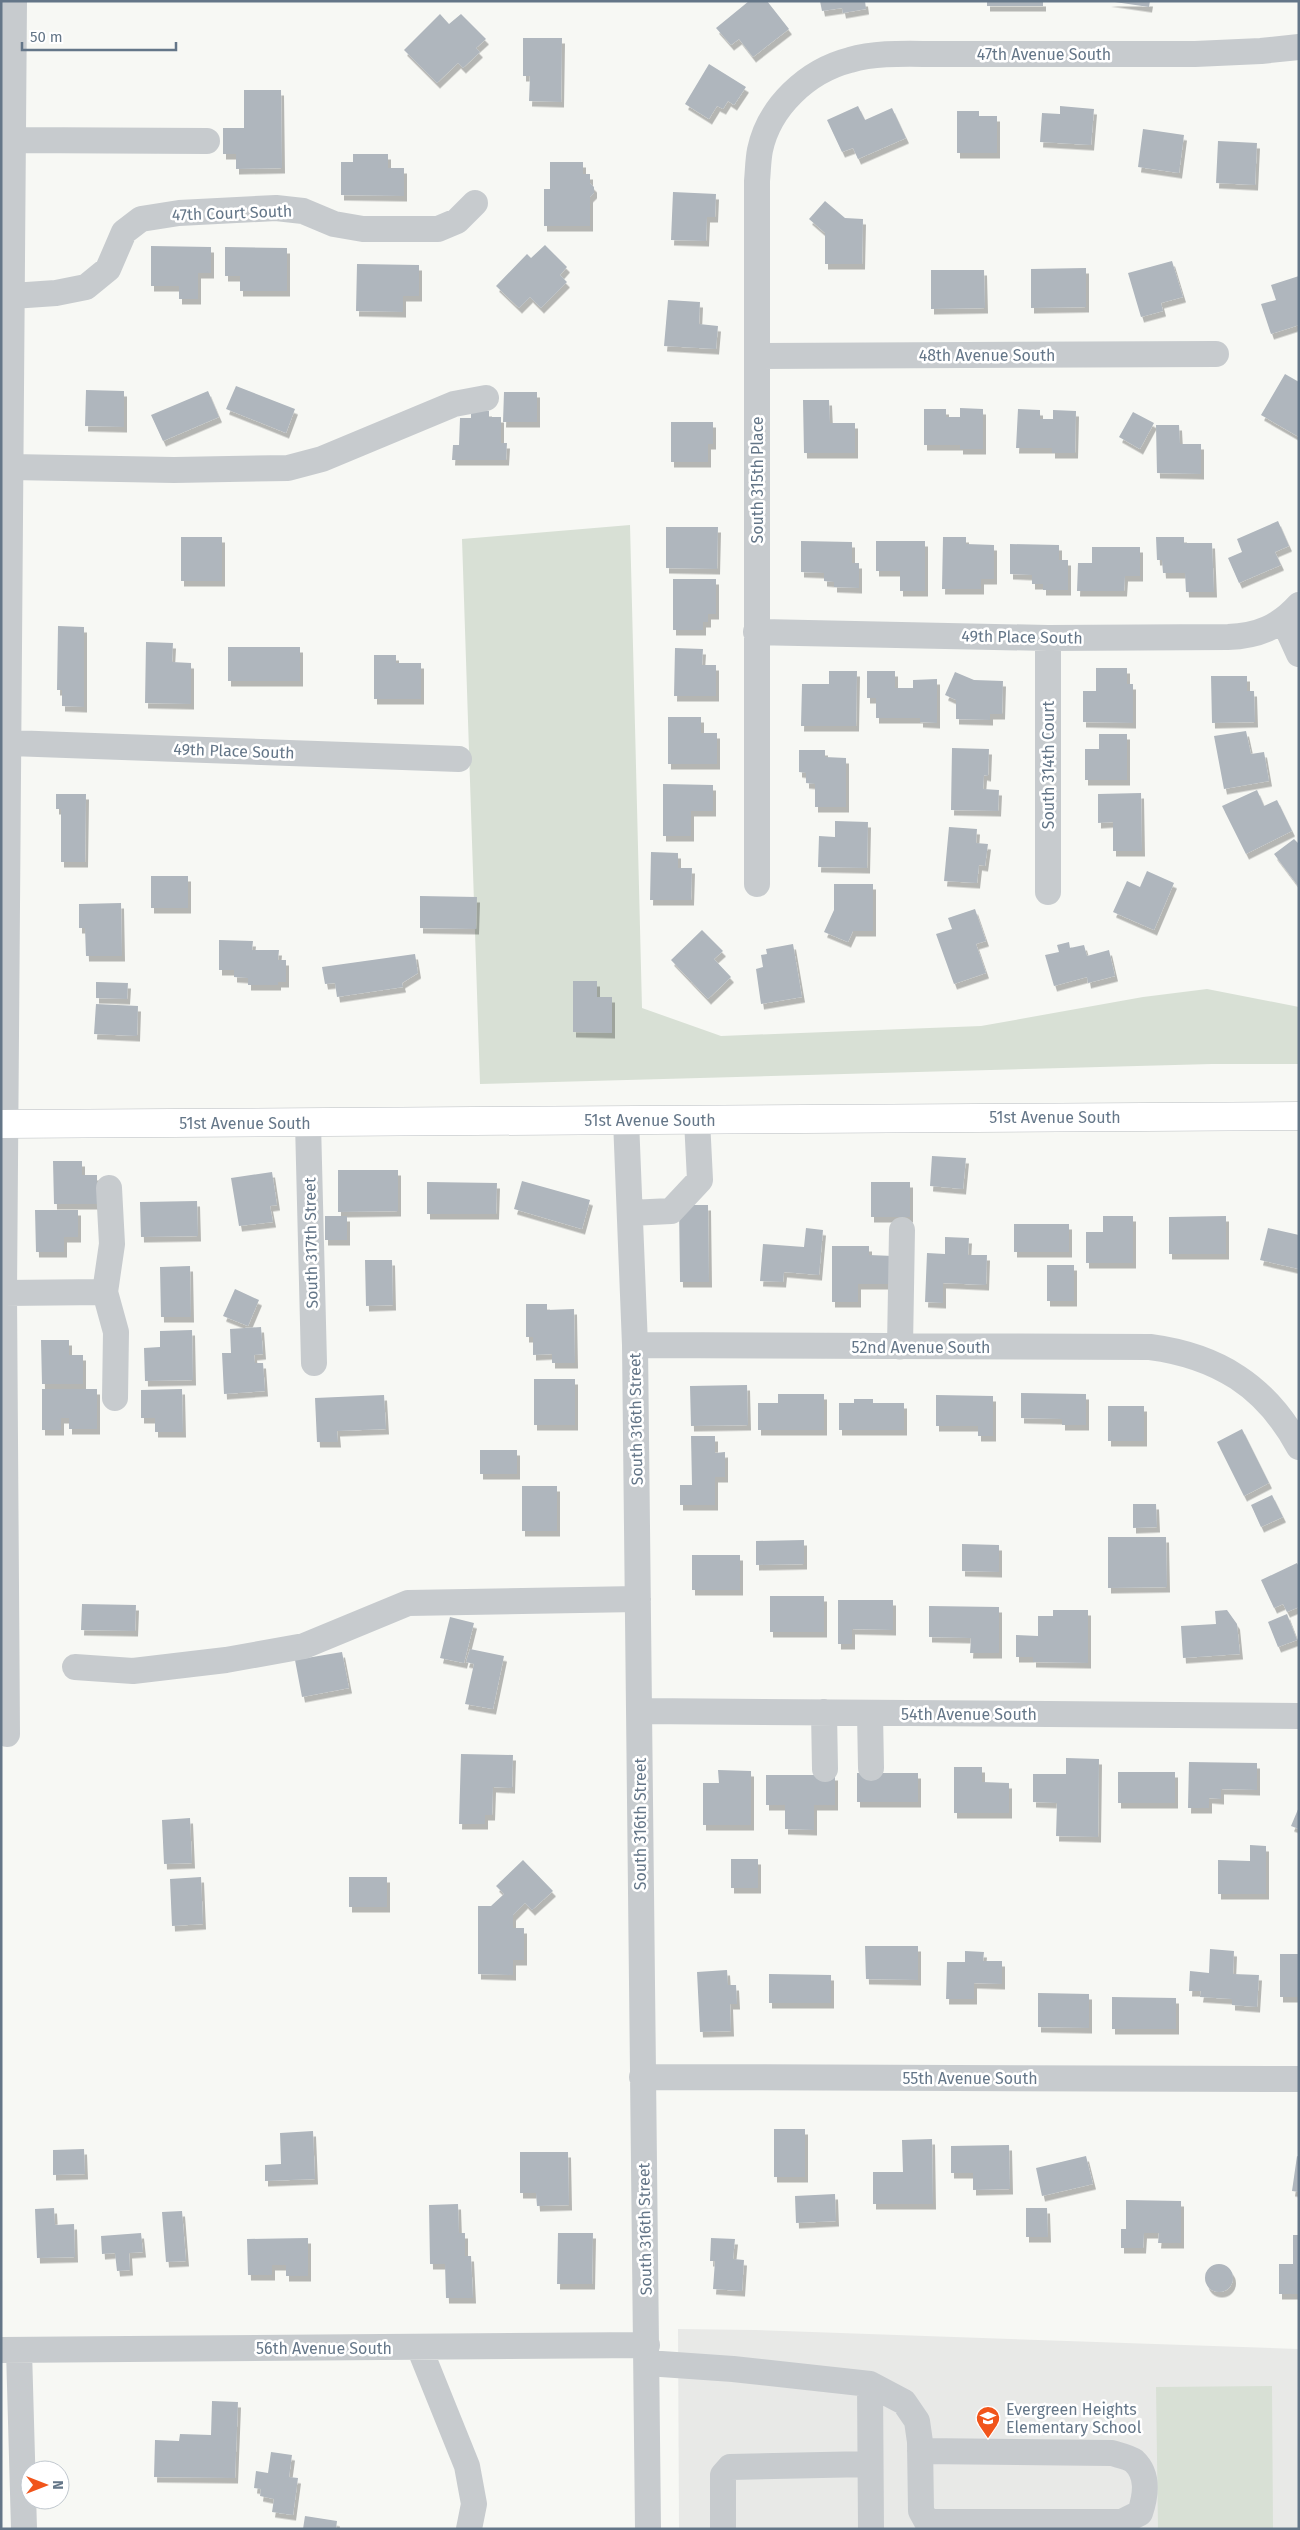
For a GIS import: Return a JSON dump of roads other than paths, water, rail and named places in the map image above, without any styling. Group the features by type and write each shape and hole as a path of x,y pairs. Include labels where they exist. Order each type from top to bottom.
{"main road":[{"name":"51st Avenue South","path":"3,1124 1299,1116"}],"street":[{"path":"7,1734 3,1505 4,859 10,743 11,467 6,370 12,296 9,125 14,1"},
{"name":"47th Avenue South","path":"796,87 818,73 850,60 890,55 1262,52 1299,47"},
{"name":"South 315th Place","path":"757,884 757,181 760,150 767,129 780,107 796,87"},
{"path":"9,125 207,141"},
{"name":"47th Court South","path":"12,296 56,293 86,287 108,269 124,232 142,219 179,213 276,208 303,211 334,224 363,229 438,230 457,221 475,203"},
{"name":"48th Avenue South","path":"757,356 1216,354"},
{"path":"11,467 174,470 288,468 322,459 454,404 486,398"},
{"path":"1291,613 1299,654"},
{"name":"49th Place South","path":"756,632 1048,638 1246,636 1291,613"},
{"name":"South 314th Court","path":"1048,638 1048,892"},
{"name":"49th Place South","path":"10,743 459,759"},
{"name":"South 316th Street","path":"626,1120 635,1345 648,2529"},
{"path":"630,1213 671,1211 700,1180 696,1120"},
{"name":"South 317th Street","path":"308,1123 314,1363"},
{"path":"109,1188 112,1244 105,1292 116,1332 115,1398"},
{"path":"900,1347 902,1230"},
{"path":"4,1293 105,1292"},
{"name":"52nd Avenue South","path":"635,1345 1150,1347 1182,1351 1233,1373 1256,1391 1290,1430 1299,1447"},
{"path":"75,1667 133,1671 226,1660 304,1646 408,1603 638,1599"},
{"name":"54th Avenue South","path":"640,1711 1299,1716"},
{"path":"824,1712 825,1769"},
{"path":"870,1713 871,1768"},
{"name":"55th Avenue South","path":"642,2077 1299,2078"},
{"path":"419,2347 467,2466 474,2504 469,2529"},
{"name":"56th Avenue South","path":"10,2350 419,2347 647,2354 733,2369 870,2384"},
{"path":"10,2350 24,2529"},
{"path":"871,2529 870,2384 904,2402 917,2421 920,2451 921,2511 927,2522 1122,2522 1140,2512 1146,2495 1143,2475 1133,2460 1112,2453 920,2451"},
{"path":"723,2529 723,2475 730,2467 870,2464"}],"place":[{"name":"Evergreen Heights Elementary School","path":"988,2439"}]}
